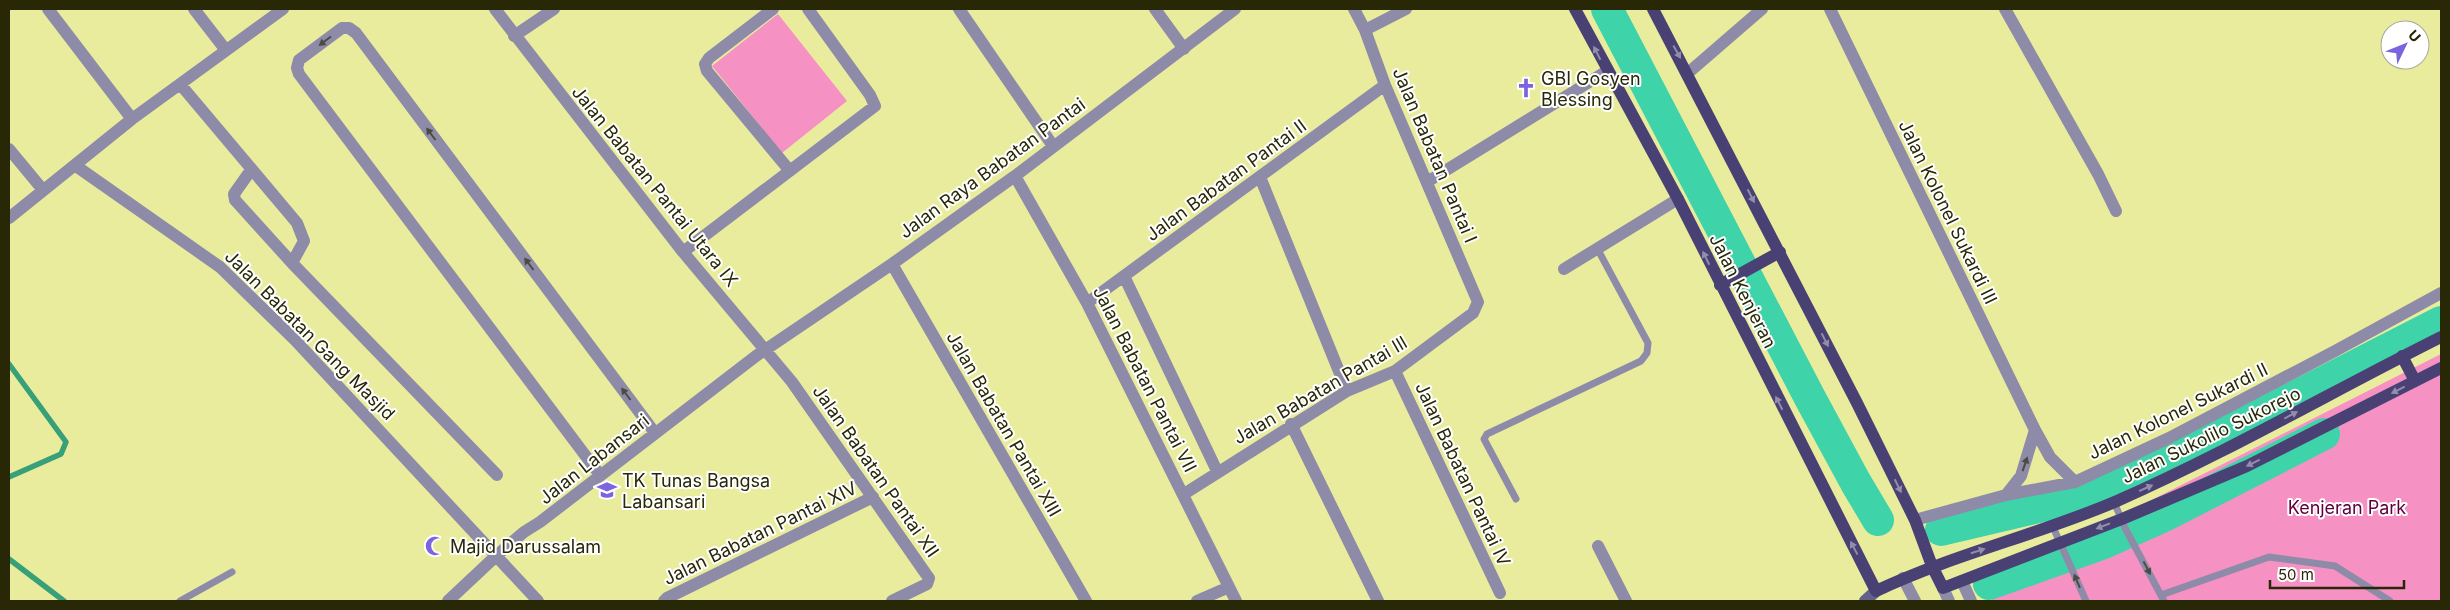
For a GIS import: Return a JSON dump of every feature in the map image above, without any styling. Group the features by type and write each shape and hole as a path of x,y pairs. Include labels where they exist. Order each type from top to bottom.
{"main road":[{"name":"Jalan Kenjeran","path":"1575,9 1607,72 1678,199 1722,283 1876,591"},
{"path":"1653,9 1688,73 1915,520 1932,566 1943,588 2065,552 2247,466 2441,368"},
{"path":"1722,283 1778,252"},
{"name":"Jalan Sukolilo Sukorejo","path":"1876,591 1932,566 2053,527 2191,468 2441,337"},
{"path":"2402,356 2415,381"},
{"path":"1953,559 1962,581"},
{"path":"1865,601 1876,591"}],"street":[{"path":"48,9 132,120"},
{"path":"194,9 225,49"},
{"path":"9,218 225,49 283,9"},
{"name":"Jalan Babatan Pantai Utara IX","path":"495,9 683,252 792,382"},
{"path":"514,36 554,9"},
{"path":"774,9 709,58 705,64 707,71 790,171"},
{"path":"683,252 875,106 870,95 808,9"},
{"path":"959,9 1053,146"},
{"path":"1155,9 1184,50"},
{"name":"Jalan Raya Babatan Pantai","path":"766,349 892,264 1015,176 1184,50 1235,9"},
{"name":"Jalan Babatan Pantai I","path":"1354,9 1365,30 1385,85 1478,302 1472,314"},
{"path":"1365,30 1406,9"},
{"path":"1688,73 1762,9"},
{"name":"Jalan Kolonel Sukardi III","path":"1830,9 2035,430 2050,457 2075,482"},
{"path":"2005,9 2098,174 2116,211"},
{"path":"600,474 299,74 297,68 299,60 342,28 356,33 655,433"},
{"path":"1428,182 1607,72"},
{"path":"180,84 297,224 304,240 292,263"},
{"name":"Jalan Babatan Pantai II","path":"1087,303 1385,85"},
{"path":"9,149 43,190"},
{"name":"Jalan Babatan Gang Masjid","path":"76,166 220,267 295,340 538,601"},
{"path":"251,170 234,194 235,200 292,263 497,475"},
{"name":"Jalan Babatan Pantai VII","path":"1015,176 1087,303 1236,601"},
{"path":"1260,177 1347,391"},
{"path":"1564,269 1678,199"},
{"name":"Jalan Babatan Pantai XIII","path":"892,264 1086,601"},
{"path":"1124,276 1217,471"},
{"name":"Jalan Kolonel Sukardi II","path":"1915,520 2006,494 2075,482 2178,433 2441,293"},
{"name":"Jalan Babatan Pantai Ill","path":"1184,494 1291,424 1347,391 1395,371 1472,314"},
{"name":"Jalan Labansari","path":"448,601 496,556 600,474 766,349"},
{"name":"Jalan Babatan Pantai IV","path":"1395,371 1500,593"},
{"name":"Jalan Babatan Pantai XII","path":"792,382 926,574 928,581 892,601"},
{"path":"1291,424 1378,601"},
{"path":"2006,494 2021,476 2035,430"},
{"name":"Jalan Babatan Pantai XIV","path":"664,601 872,497"},
{"path":"1598,546 1626,601"},
{"path":"1903,578 1915,601"},
{"path":"1962,581 1972,601"},
{"path":"1197,601 1229,587"},
{"path":"1943,588 1949,601"}],"lane":[{"path":"1516,499 1484,439 1487,434 1492,429 1641,361 1647,353 1648,343 1597,247"},
{"path":"2114,502 2129,536 2163,598 2270,558 2335,566 2390,601"},
{"path":"2053,527 2086,601"},
{"path":"180,601 232,572"}],"green space":[{"path":"778,14 847,101 782,153 712,66"},
{"name":"Kenjeran Park","path":"2441,354 2441,601 1993,601 1978,574 2102,525"}],"waterway":[{"path":"1607,9 1810,398 1878,520"},
{"path":"1941,530 2077,498 2128,478 2214,438 2441,322"},
{"path":"9,364 66,442 61,454 9,477"},
{"path":"1989,584 2104,543 2164,516 2324,434"},
{"path":"9,559 64,601"}],"place":[{"name":"GBI Gosyen Blessing","path":"1526,88"},
{"name":"TK Tunas Bangsa Labansari","path":"607,490"},
{"name":"Majid Darussalam","path":"435,546"}]}
